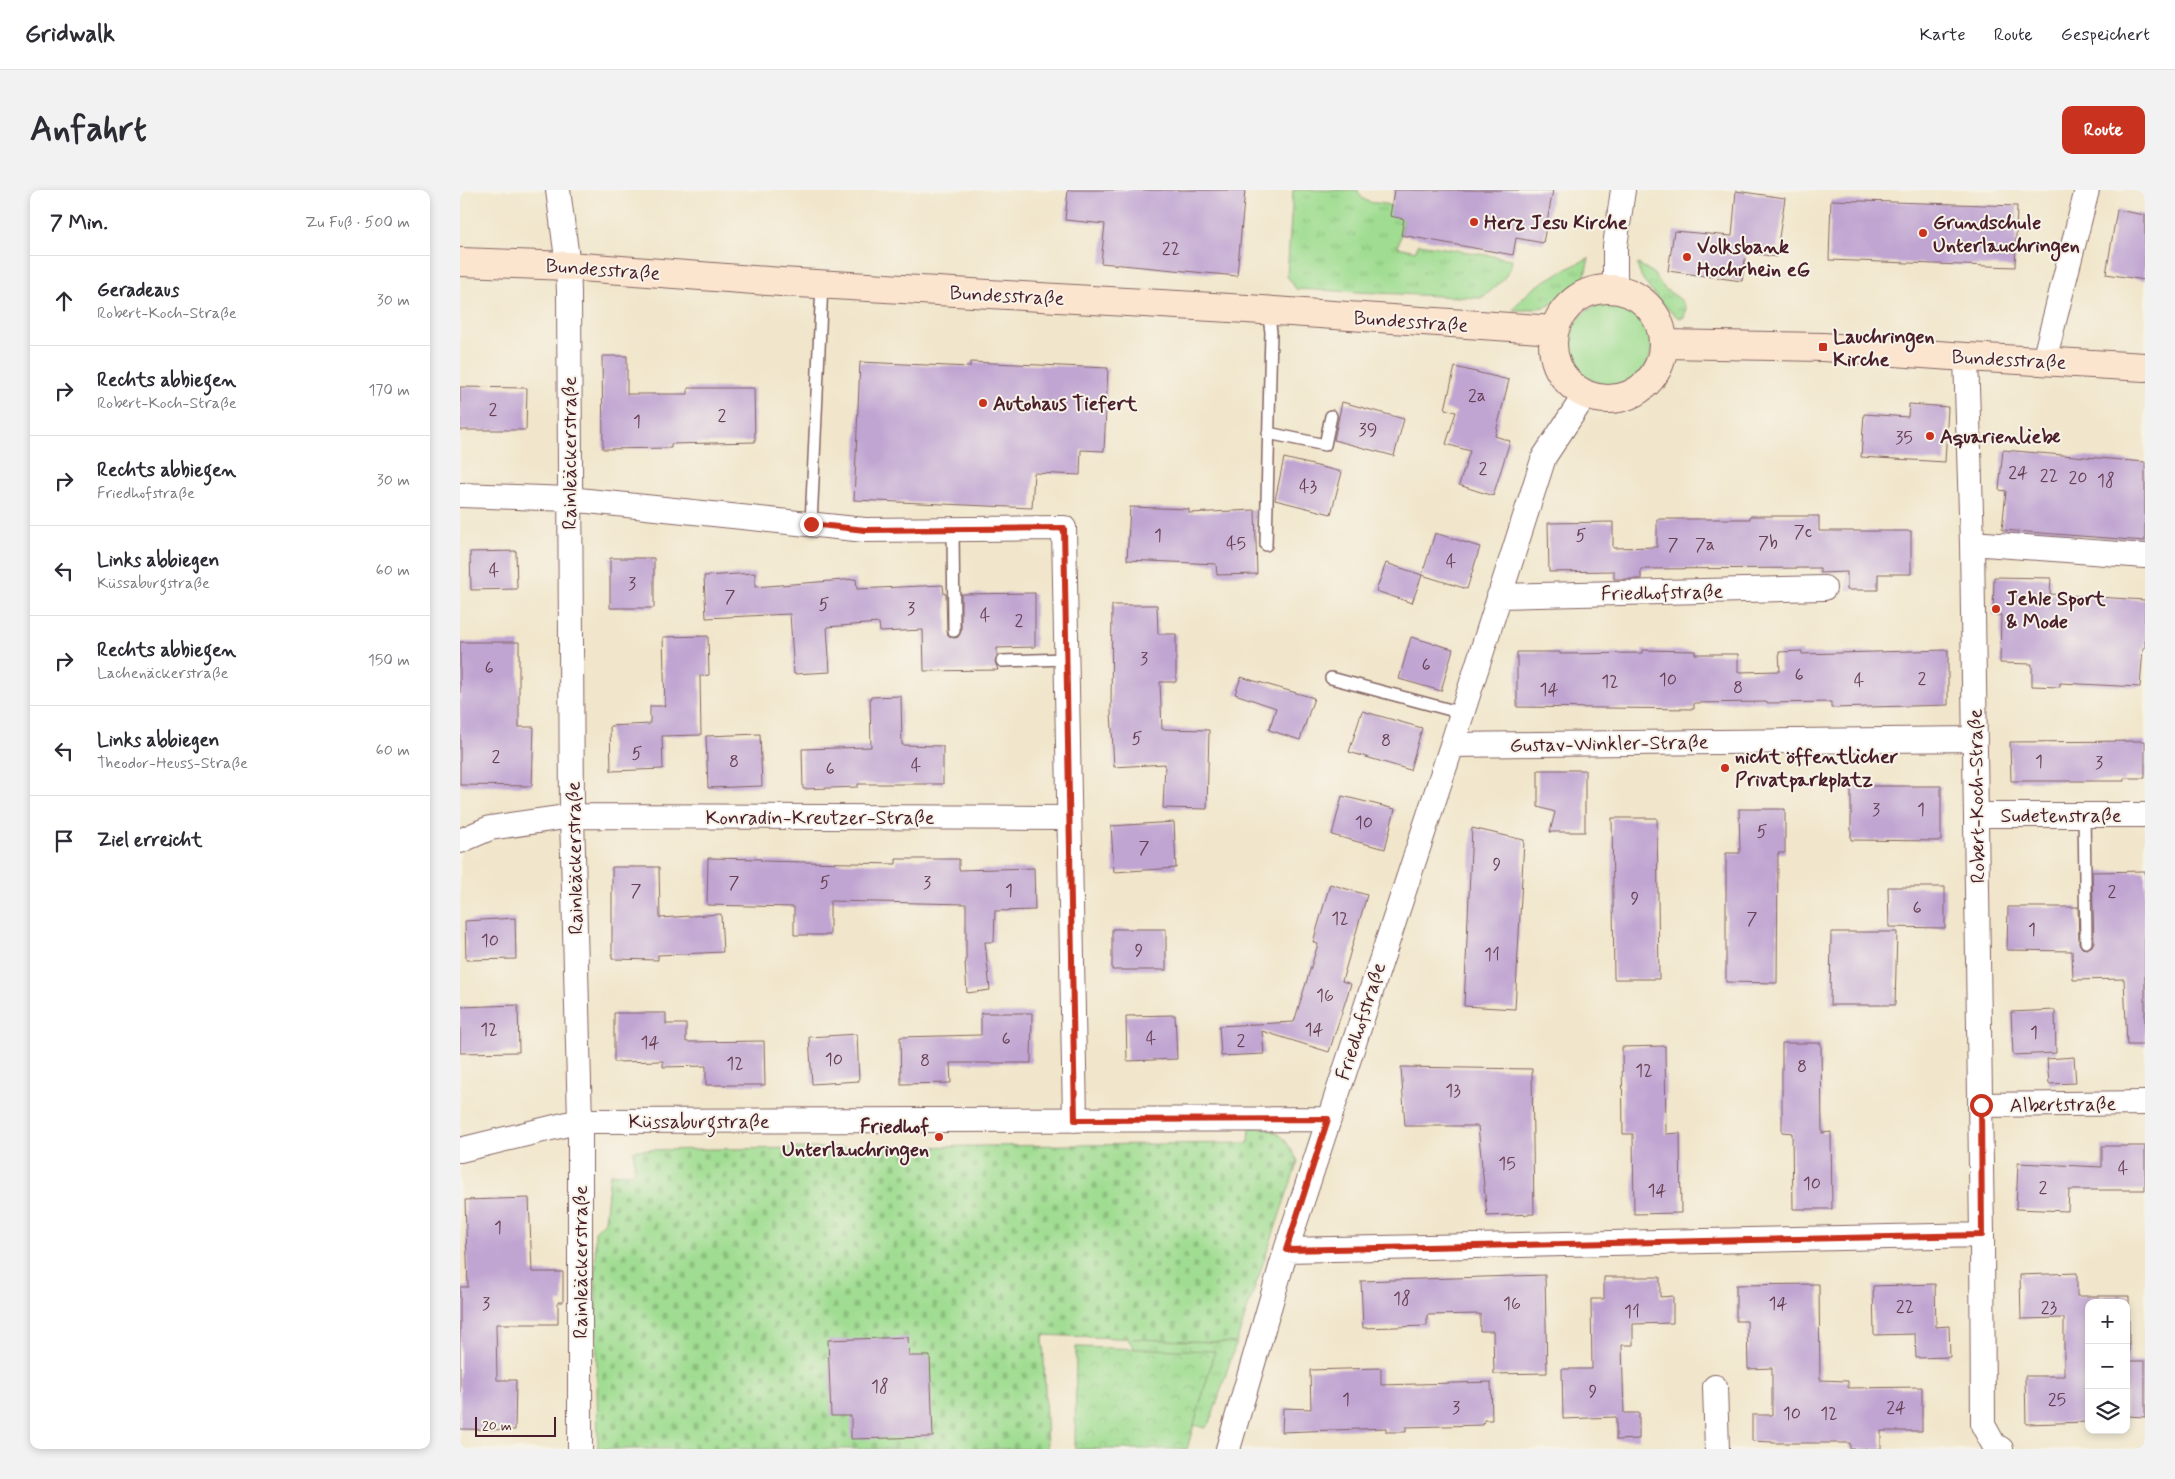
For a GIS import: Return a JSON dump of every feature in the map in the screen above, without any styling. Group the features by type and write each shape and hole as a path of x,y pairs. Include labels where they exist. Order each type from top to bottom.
{"main road":[{"name":"Bundesstraße","path":"460,262 568,266 822,284 1554,330"},
{"path":"1615,289 1630,293 1644,302 1654,314 1661,328 1663,344 1660,362 1651,378 1638,390 1621,397 1603,399 1585,395 1572,386 1562,375 1555,361 1552,346 1554,330 1563,312 1577,298 1588,292 1615,289"},
{"name":"Bundesstraße","path":"1663,344 1822,347 1966,358 2145,367"}],"street":[{"name":"Rainleäckerstraße","path":"558,190 568,266 572,816 580,1121 580,1449"},
{"path":"1615,289 1615,246 1623,190"},
{"path":"2044,361 2087,190"},
{"name":"Robert-Koch-Straße","path":"1966,358 1972,543 1981,1105 1983,1425 1994,1445 2001,1449"},
{"name":"Friedhofstraße","path":"1228,1449 1286,1250 1452,745 1544,457 1585,395"},
{"path":"460,495 569,499 865,530 1064,528 1075,1120"},
{"path":"1972,543 2145,556"},
{"name":"Friedhofstraße","path":"1500,596 1824,588"},
{"name":"Gustav-Winkler-Straße","path":"1452,745 1975,739"},
{"name":"Sudetenstraße","path":"1976,815 2145,815"},
{"name":"Konradin-Kreutzer-Straße","path":"460,841 490,828 572,816 1068,818"},
{"name":"Albertstraße","path":"1981,1105 2145,1103"},
{"name":"Küssaburgstraße","path":"460,1150 580,1121 1328,1119"},
{"path":"1286,1250 1982,1235"},
{"path":"1715,1387 1717,1449"}],"lane":[{"path":"811,524 822,284"},
{"path":"1266,545 1271,332 1268,311"},
{"path":"1268,433 1325,445 1331,416"},
{"path":"953,529 954,631"},
{"path":"1002,661 1066,659"},
{"path":"1331,678 1462,713"},
{"path":"2084,815 2086,942"}],"green space":[{"path":"1293,190 1358,190 1364,200 1392,207 1404,219 1398,247 1415,251 1419,244 1512,259 1509,271 1501,282 1481,298 1296,289 1287,276"},
{"path":"1589,258 1584,279 1561,298 1548,306 1529,310 1513,310 1537,286"},
{"path":"1638,264 1652,272 1664,288 1681,300 1686,308 1684,317 1680,318 1675,315 1647,286 1642,278"},
{"path":"1603,303 1619,303 1634,310 1645,321 1652,336 1649,360 1640,373 1619,385 1603,385 1588,378 1577,367 1570,352 1570,336 1577,321 1588,310"},
{"path":"1250,1125 1269,1129 1280,1135 1298,1161 1236,1343 1043,1335 1047,1449 598,1449 595,1231 605,1221 610,1174 634,1173 634,1150 1249,1143"},
{"path":"1127,1338 1236,1343 1210,1423 1205,1428 1194,1425 1184,1449 1168,1394"},
{"path":"1076,1347 1215,1351 1187,1449 1075,1449"}],"building":[{"path":"1068,190 1245,190 1237,276 1101,263 1105,224 1065,220"},
{"name":"Herz Jesu Kirche","path":"1394,190 1553,190 1543,243 1516,238 1513,255 1401,235 1404,219 1390,216"},
{"path":"1736,191 1785,198 1776,257 1746,252 1742,281 1668,271 1674,231 1732,236"},
{"name":"Grundschule Unterlauchringen","path":"1831,200 2017,206 2015,267 1829,260"},
{"path":"2117,210 2145,215 2145,280 2106,274"},
{"path":"602,356 627,356 627,394 688,394 688,388 754,388 755,442 671,444 671,448 603,449"},
{"name":"Autohaus Tiefert","path":"860,362 970,367 970,362 1108,368 1104,451 1081,450 1080,475 1034,473 1032,508 854,500"},
{"path":"1455,367 1509,380 1495,436 1510,441 1493,496 1459,485 1470,451 1446,444 1456,412 1445,409"},
{"path":"460,387 527,388 526,430 460,430"},
{"path":"1342,402 1404,419 1394,456 1334,440"},
{"path":"1909,404 1948,407 1945,462 1861,457 1864,414 1908,417"},
{"path":"2003,450 2145,462 2145,541 2002,530 2006,491 1999,490"},
{"path":"1284,458 1342,472 1331,514 1275,500"},
{"path":"1130,507 1189,509 1189,513 1255,510 1257,574 1217,575 1216,564 1127,560"},
{"path":"1750,516 1819,516 1819,531 1911,531 1911,574 1878,574 1878,590 1847,590 1847,572 1820,573 1820,568 1641,569 1641,579 1614,579 1614,571 1549,572 1548,523 1613,522 1613,548 1657,547 1657,519 1750,519"},
{"path":"1435,533 1480,547 1467,589 1422,575"},
{"path":"516,551 517,589 471,590 470,552"},
{"path":"610,558 654,558 654,608 610,608"},
{"path":"1386,563 1422,575 1412,603 1376,591"},
{"path":"755,573 755,587 856,579 857,589 943,585 944,594 946,594 947,632 948,635 954,638 958,637 961,631 961,594 1035,593 1035,647 997,648 995,661 998,670 924,671 923,630 880,632 879,623 827,627 830,672 794,674 790,614 706,618 704,576"},
{"path":"1994,577 2051,578 2050,594 2145,600 2145,648 2143,648 2140,687 2060,683 2060,687 2032,686 2032,664 2000,663 2001,615 1993,615"},
{"path":"1112,605 1157,605 1158,634 1176,634 1176,682 1160,682 1162,729 1209,730 1207,809 1163,808 1165,764 1114,767 1111,712"},
{"path":"708,636 709,675 700,676 701,735 662,736 663,769 611,771 610,726 650,724 650,706 665,706 663,637"},
{"path":"1411,637 1453,649 1441,691 1399,679"},
{"path":"460,642 519,642 519,727 534,727 532,786 460,785"},
{"path":"1642,650 1695,651 1695,654 1738,654 1738,672 1780,671 1779,652 1802,651 1802,654 1948,650 1948,705 1831,708 1831,702 1766,702 1694,703 1694,709 1517,707 1517,652 1560,652 1560,654 1642,653"},
{"path":"1241,677 1314,698 1300,740 1269,730 1276,708 1235,694"},
{"path":"901,696 902,745 943,746 943,784 858,784 858,787 803,789 802,749 871,747 870,697"},
{"path":"1362,711 1422,728 1410,770 1349,752"},
{"path":"760,734 762,786 708,788 706,736"},
{"path":"2145,741 2145,778 2124,778 2124,781 2011,781 2010,742"},
{"path":"1538,770 1585,770 1585,832 1550,832 1555,812 1538,807"},
{"path":"1851,786 1941,786 1941,841 1851,840"},
{"path":"1342,796 1395,809 1385,849 1332,835"},
{"path":"1739,809 1785,809 1785,853 1778,853 1777,983 1726,982 1726,853 1740,853"},
{"path":"1612,818 1657,818 1659,979 1614,979"},
{"path":"1174,822 1176,868 1114,872 1111,826"},
{"path":"1472,828 1524,840 1515,1009 1464,1006"},
{"path":"708,858 896,864 896,859 959,859 959,870 1034,868 1035,910 995,911 994,942 985,942 990,990 967,993 965,963 966,904 830,901 830,935 794,935 794,907 707,905"},
{"path":"612,867 659,867 660,918 721,914 723,952 658,955 658,960 612,959"},
{"path":"2145,871 2145,1045 2127,1045 2124,979 2073,980 2072,951 2007,950 2008,907 2078,907 2079,943 2082,948 2087,949 2094,942 2092,872"},
{"path":"1330,884 1367,895 1342,981 1351,984 1329,1052 1262,1031 1264,1054 1221,1056 1219,1026 1294,1022 1318,944 1313,942"},
{"path":"1888,887 1945,887 1945,928 1889,927"},
{"path":"515,918 516,959 466,960 465,921"},
{"path":"1112,929 1166,929 1166,970 1112,970"},
{"path":"1831,932 1897,932 1895,1005 1830,1005"},
{"path":"518,1005 519,1052 460,1053 460,1007"},
{"path":"2055,1010 2056,1053 2013,1055 2011,1012"},
{"path":"614,1013 666,1013 666,1024 686,1024 686,1042 764,1041 765,1085 706,1085 706,1066 663,1067 663,1061 614,1062"},
{"path":"981,1013 1032,1013 1031,1063 950,1063 951,1083 901,1084 900,1037 981,1035"},
{"path":"1175,1015 1177,1059 1127,1061 1126,1016"},
{"path":"857,1034 859,1081 812,1084 809,1037"},
{"path":"1782,1043 1821,1043 1822,1133 1831,1132 1832,1209 1793,1209 1792,1133 1782,1132"},
{"path":"1665,1046 1666,1134 1680,1133 1681,1213 1634,1214 1633,1134 1623,1134 1622,1047"},
{"path":"2074,1057 2076,1083 2049,1084 2047,1059"},
{"path":"1401,1067 1532,1069 1534,1214 1487,1216 1478,1126 1405,1126"},
{"path":"2102,1146 2145,1146 2145,1190 2069,1190 2068,1211 2016,1209 2018,1163 2102,1167"},
{"path":"529,1198 532,1272 563,1272 563,1302 558,1302 558,1324 496,1324 497,1380 516,1380 515,1430 460,1429 460,1287 468,1287 465,1200"},
{"path":"2077,1273 2077,1296 2129,1296 2129,1299 2085,1299 2085,1422 2026,1424 2025,1376 2064,1376 2064,1318 2021,1319 2020,1275"},
{"path":"1545,1275 1547,1373 1494,1374 1493,1331 1480,1331 1480,1314 1427,1315 1427,1326 1363,1328 1361,1281"},
{"path":"1604,1277 1660,1277 1660,1297 1673,1296 1673,1323 1633,1324 1633,1345 1622,1345 1624,1413 1639,1413 1639,1439 1616,1440 1616,1417 1563,1419 1562,1369 1592,1369 1591,1299 1604,1299"},
{"path":"1819,1284 1820,1380 1848,1381 1848,1388 1922,1387 1922,1431 1881,1431 1881,1449 1850,1449 1850,1443 1772,1443 1752,1441 1752,1415 1772,1415 1772,1368 1748,1369 1747,1321 1736,1321 1736,1285"},
{"path":"1935,1284 1936,1327 1949,1326 1950,1357 1916,1358 1915,1334 1874,1335 1873,1286"},
{"path":"908,1337 909,1356 930,1356 933,1437 851,1439 851,1416 831,1416 828,1340"},
{"path":"2130,1361 2145,1361 2145,1417 2130,1416"},
{"path":"1381,1368 1381,1385 1491,1382 1492,1420 1484,1420 1483,1425 1406,1427 1406,1432 1386,1432 1386,1428 1282,1432 1283,1408 1311,1409 1310,1370"}],"place":[{"name":"Herz Jesu Kirche","path":"1474,222"},
{"name":"Grundschule Unterlauchringen","path":"1923,233"},
{"name":"Volksbank Hochrhein eG","path":"1687,257"},
{"name":"Lauchringen Kirche","path":"1823,347"},
{"name":"Autohaus Tiefert","path":"983,403"},
{"name":"Aquarienliebe","path":"1930,436"},
{"name":"Jehle Sport & Mode","path":"1996,609"},
{"name":"nicht öffentlicher Privatparkplatz","path":"1725,768"},
{"name":"Friedhof Unterlauchringen","path":"939,1137"}],"route":[{"path":"811,524 865,530 1064,528 1075,1120 1328,1119 1286,1250 1982,1235 1981,1105"}]}
